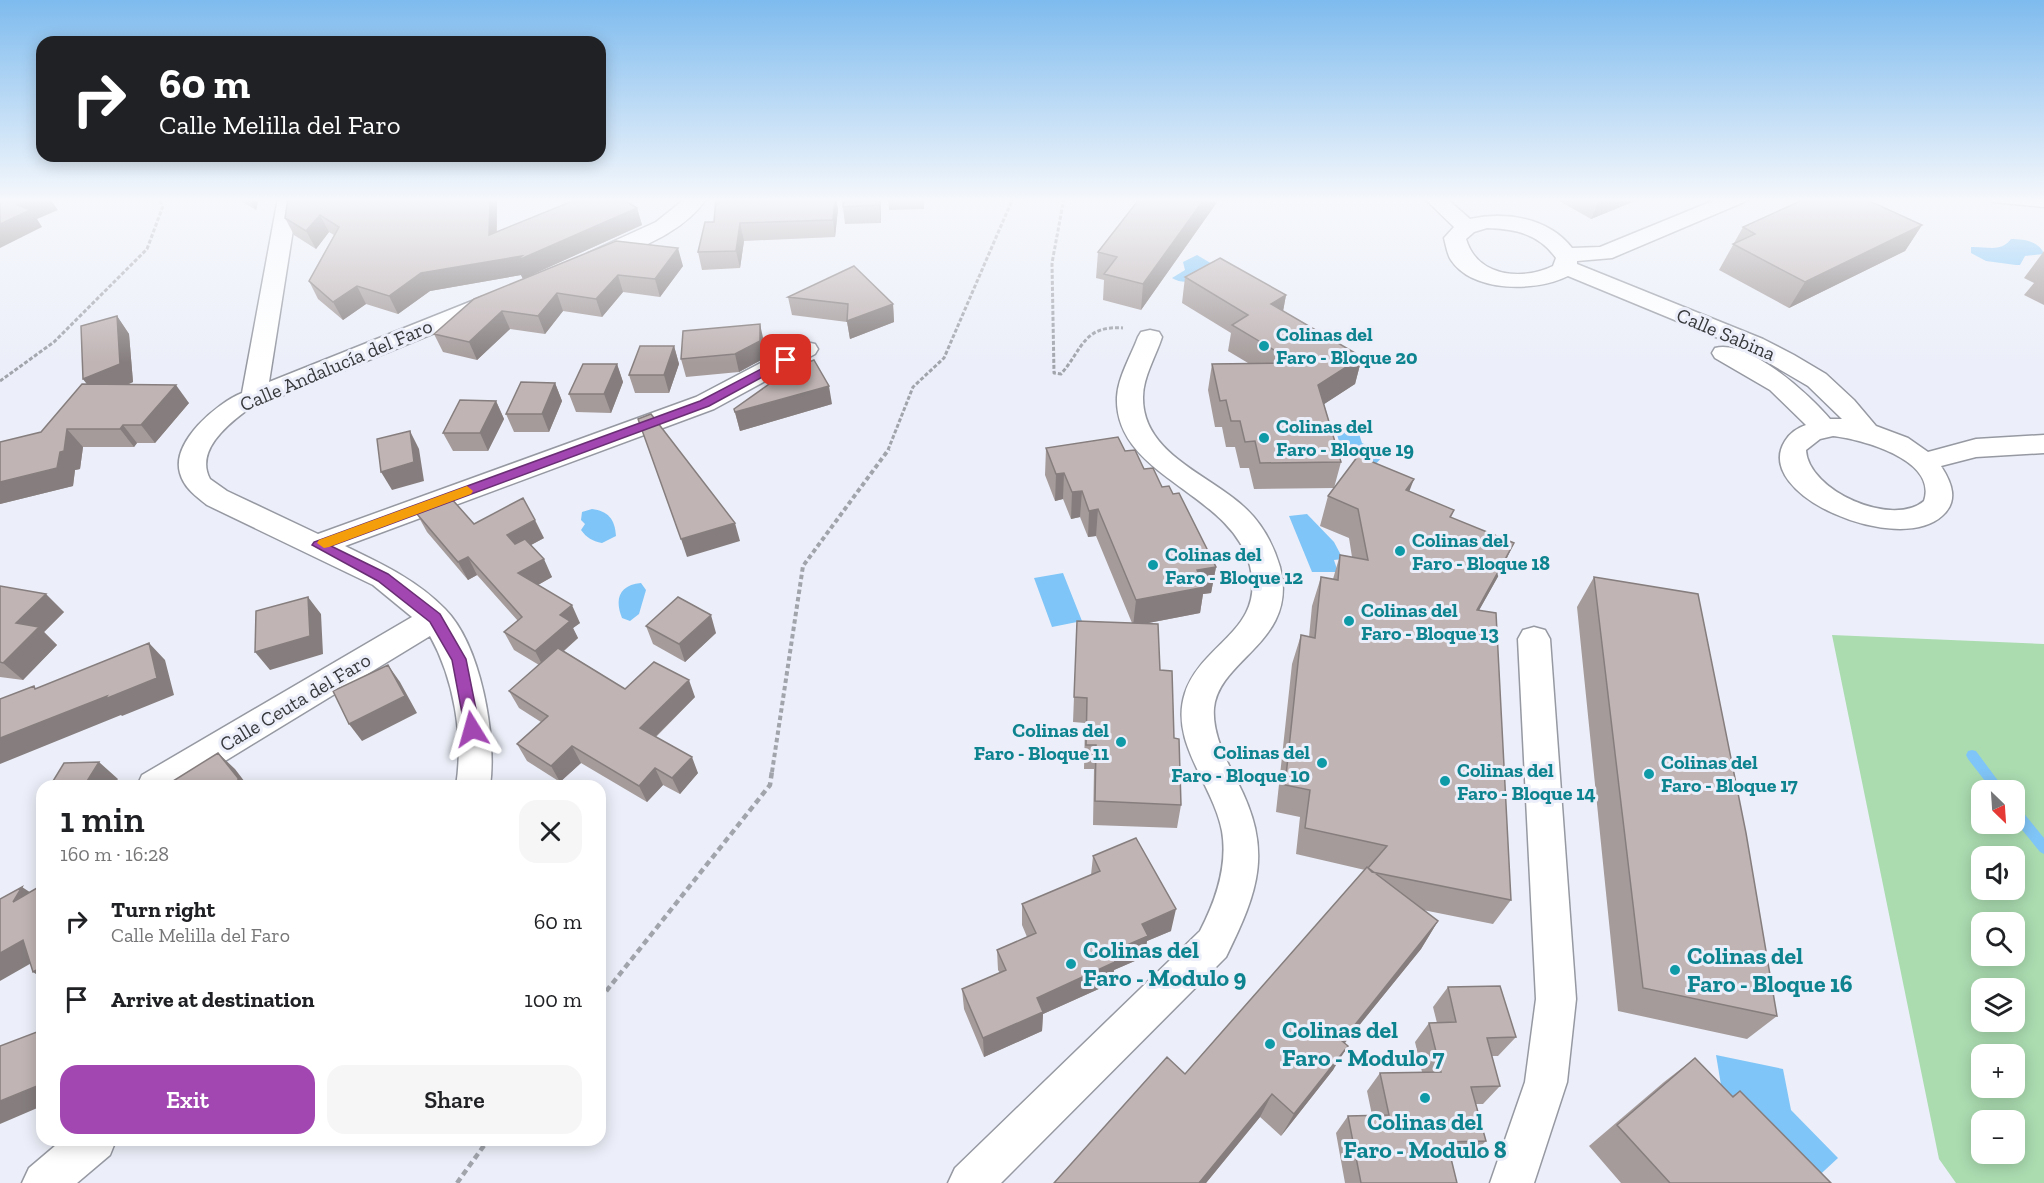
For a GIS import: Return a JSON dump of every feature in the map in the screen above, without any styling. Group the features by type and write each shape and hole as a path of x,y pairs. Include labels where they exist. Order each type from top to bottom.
{"street":[{"path":"254,396 279,253"},
{"path":"573,268 607,253"},
{"path":"1457,253 1472,268 1509,281 1529,282 1561,267 1603,253"},
{"path":"1561,253 1561,267"},
{"name":"Calle Sabina","path":"1561,267 1759,371 1789,391 1824,429"},
{"name":"Calle Sabina","path":"1561,267 1754,344 1785,360 1816,380 1845,406 1866,432"},
{"name":"Calle Andalucía del Faro","path":"474,780 476,766 471,710 459,659 435,618 383,577 217,498 198,484 193,467 198,445 208,430 222,415 254,396 508,295"},
{"path":"970,1183 1213,944 1233,906 1239,877 1240,845 1236,815 1208,756 1200,732 1198,706 1206,683 1254,631 1266,605 1267,578 1260,552 1248,527 1229,508 1167,464 1144,441 1134,425 1130,397 1139,333"},
{"path":"318,545 705,403 806,349"},
{"path":"1813,430 1866,432 1905,448 1924,462 1938,479 1942,494 1938,507 1926,515 1908,520 1885,519 1860,513 1837,504 1816,491 1801,477 1793,463 1791,449 1798,438 1813,430"},
{"path":"1924,462 1976,448 2044,444"},
{"name":"Calle Ceuta del Faro","path":"164,780 435,618"},
{"path":"1512,1183 1545,1082 1556,999 1534,639"},
{"path":"44,1183 88,1146"}],"path":[{"path":"0,381 54,342 143,253"},
{"path":"606,991 770,785 803,566 887,453 912,387 944,358 989,253"},
{"path":"1054,253 1052,263 1054,373 1061,374 1066,369 1086,336 1096,329 1108,326 1139,333"},
{"path":"457,1183 484,1146"}],"green space":[{"path":"1832,635 2044,644 2044,1183 1956,1183 1939,1159"}],"water":[{"path":"1971,253 2044,254 2025,256 2020,265 1986,261"},
{"path":"1197,255 1219,268 1190,281 1178,281 1172,278 1185,270 1183,262"},
{"path":"1356,424 1362,443 1385,454 1372,468 1342,451 1334,425"},
{"path":"592,509 610,517 616,536 602,543 590,539 583,533 581,530 585,524 581,520 582,512"},
{"path":"1307,514 1334,542 1343,559 1334,560 1338,572 1312,572 1289,516"},
{"path":"1063,573 1082,621 1052,627 1034,578"},
{"path":"641,583 646,590 639,614 630,621 622,618 619,604 621,594 628,586"},
{"path":"1716,1055 1783,1069 1791,1110 1838,1158 1811,1183 1722,1091"}],"building":[{"path":"324,253 534,253 516,261 522,256 421,273 389,296 357,286 333,302 309,281"},
{"path":"586,253 674,253 655,279 618,275 596,299 557,293 538,316 502,311 469,342 434,334 474,299"},
{"path":"1103,253 1165,253 1143,284 1104,274 1117,257"},
{"path":"1750,253 1864,253 1805,282"},
{"path":"1220,258 1286,295 1271,304 1362,357 1318,385 1341,462 1260,463 1255,441 1245,442 1240,421 1231,421 1226,400 1220,401 1212,364 1296,363 1232,325 1248,315 1185,277"},
{"path":"854,266 893,304 847,321 848,304 788,297"},
{"path":"117,316 120,364 83,379 81,326"},
{"path":"760,324 760,341 735,354 681,359 683,331"},
{"path":"640,346 674,346 664,375 629,375"},
{"path":"814,360 829,386 735,412 734,409 789,370"},
{"path":"583,364 617,364 604,394 569,394"},
{"path":"521,382 555,383 542,414 506,414"},
{"path":"82,384 176,385 141,425 123,425 120,429 67,429 64,451 60,452 57,468 0,482 0,442 41,432"},
{"path":"460,400 496,401 480,433 443,433"},
{"path":"651,414 735,523 681,539 638,419"},
{"path":"410,431 414,462 381,472 377,439"},
{"name":"Colinas del Faro - Bloque 12","path":"1118,437 1125,451 1135,450 1144,469 1153,468 1162,487 1169,486 1173,494 1179,493 1216,567 1197,570 1205,587 1136,600 1098,509 1089,511 1082,491 1072,492 1064,473 1056,474 1046,448"},
{"path":"1358,456 1414,479 1406,490 1454,510 1450,517 1514,543 1477,610 1496,613 1511,900 1372,872 1368,868 1387,846 1305,828 1310,790 1285,785 1301,635 1315,638 1321,577 1338,580 1340,555 1368,560 1358,509 1328,496"},
{"path":"450,497 474,524 523,498 535,520 507,535 515,544 525,539 544,559 518,573 572,605 560,615 570,621 535,651 504,632 522,617 468,557 458,562 417,514"},
{"path":"1594,577 1698,594 1746,833 1777,1016 1643,988"},
{"path":"0,586 46,594 16,623 39,627 3,663 0,662"},
{"path":"308,597 310,636 255,652 256,611"},
{"path":"678,597 711,615 679,644 646,626"},
{"name":"Colinas del Faro - Bloque 11","path":"1077,621 1158,624 1160,670 1172,671 1174,738 1179,739 1181,805 1095,801 1096,745 1086,745 1087,698 1074,697"},
{"path":"149,643 157,678 0,738 0,699 34,686 35,689"},
{"path":"558,648 625,689 654,662 689,680 640,728 692,757 672,778 655,768 639,786 572,746 551,766 517,744 548,716 509,691"},
{"path":"388,665 405,696 349,724 333,691"},
{"path":"218,753 238,778 238,780 175,780"},
{"path":"99,762 88,780 54,780 64,763"},
{"name":"Colinas del Faro - Modulo 9","path":"1136,838 1176,909 1142,924 1148,936 1111,952 1115,962 1037,998 1043,1012 983,1038 962,989 1006,970 997,950 1036,933 1022,904 1100,871 1093,856"},
{"name":"Colinas del Faro - Modulo 7","path":"1367,867 1438,921 1342,1041 1348,1046 1294,1114 1272,1094 1199,1183 1054,1183 1167,1057 1185,1074"},
{"path":"22,887 13,902 36,889 36,970 33,972 23,940 0,953 0,899"},
{"name":"Colinas del Faro - Modulo 8","path":"1500,986 1516,1037 1487,1038 1500,1086 1471,1087 1486,1141 1447,1142 1457,1183 1361,1183 1348,1116 1389,1115 1380,1073 1441,1072 1429,1023 1456,1022 1448,987"},
{"path":"36,1032 36,1086 0,1101 0,1046"},
{"path":"1695,1058 1733,1097 1740,1091 1831,1183 1670,1183 1617,1125"}],"waterway":[{"path":"1972,755 1991,780"},
{"path":"2025,824 2044,848"}],"slow traffic":[{"path":"324,543 467,491"}],"place":[{"name":"Colinas del Faro - Bloque 20","path":"1264,346"},
{"name":"Colinas del Faro - Bloque 19","path":"1264,438"},
{"name":"Colinas del Faro - Bloque 18","path":"1400,551"},
{"name":"Colinas del Faro - Bloque 12","path":"1153,565"},
{"name":"Colinas del Faro - Bloque 13","path":"1349,621"},
{"name":"Colinas del Faro - Bloque 11","path":"1121,742"},
{"name":"Colinas del Faro - Bloque 10","path":"1322,763"},
{"name":"Colinas del Faro - Bloque 17","path":"1649,774"},
{"name":"Colinas del Faro - Bloque 14","path":"1445,781"},
{"name":"Colinas del Faro - Modulo 9","path":"1071,964"},
{"name":"Colinas del Faro - Bloque 16","path":"1675,970"},
{"name":"Colinas del Faro - Modulo 7","path":"1270,1044"},
{"name":"Colinas del Faro - Modulo 8","path":"1425,1098"}],"route":[{"path":"472,729 471,710 459,659 435,618 383,577 318,545 705,403 786,360"}]}
